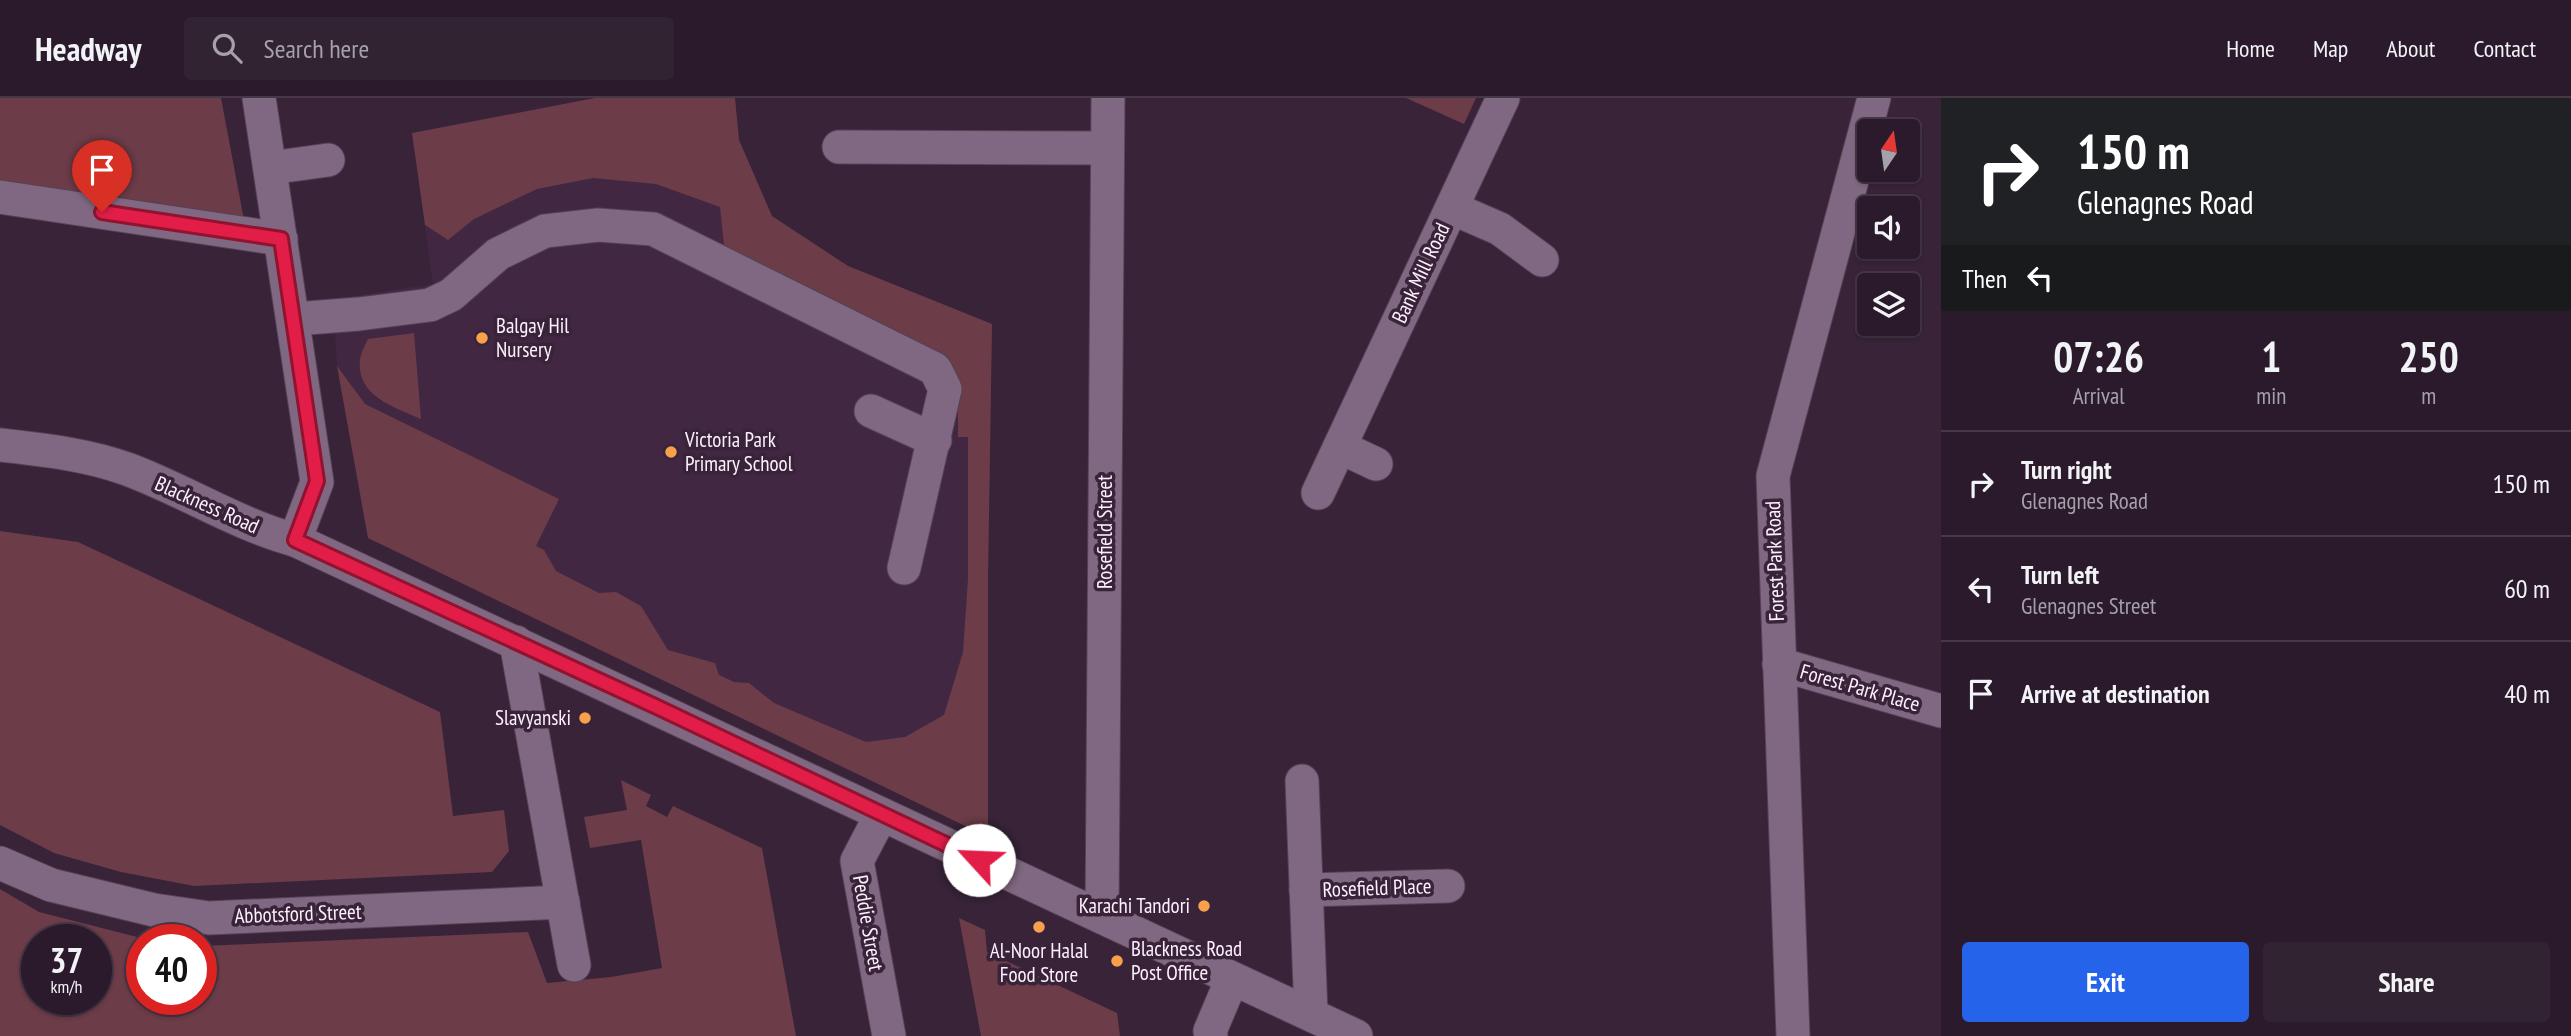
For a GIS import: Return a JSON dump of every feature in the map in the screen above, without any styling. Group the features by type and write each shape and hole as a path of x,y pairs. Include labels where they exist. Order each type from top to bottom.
{"street":[{"path":"259,98 317,481 295,540"},
{"name":"Rosefield Street","path":"1102,917 1108,98"},
{"name":"Bank Mill Road","path":"1318,493 1503,98"},
{"name":"Forest Park Road","path":"1793,1036 1773,475 1874,98"},
{"path":"839,147 1107,148"},
{"path":"270,168 328,160"},
{"path":"0,197 281,239"},
{"path":"1452,208 1500,229 1542,260"},
{"path":"294,319 430,305 451,295 498,254 545,231 598,225 653,229 935,369 945,389 904,568"},
{"path":"871,411 935,440"},
{"name":"Blackness Road","path":"0,445 78,455 126,469 266,532 295,540 1356,1036"},
{"path":"1340,447 1376,464"},
{"path":"516,642 574,965"},
{"name":"Forest Park Place","path":"1779,664 1941,711"},
{"name":"Rosefield Place","path":"1302,781 1311,1014"},
{"name":"Peddie Street","path":"881,815 857,861 889,1036"},
{"name":"Abbotsford Street","path":"0,863 51,884 154,910 209,918 563,902"},
{"name":"Rosefield Place","path":"1306,890 1448,886"},
{"path":"1210,1036 1209,1031 1232,979"}],"shaded area":[{"path":"0,98 221,98 244,220 0,186"},
{"name":"Victoria Park Primary School","path":"595,98 735,98 739,140 772,216 848,266 992,324 988,837 368,538 337,366 333,299 433,284 412,133"},
{"path":"595,98 735,98 739,140 772,216 848,266 992,324 988,837 368,538 337,366 365,404 559,499 536,546 544,550 556,571 599,593 616,592 641,606 668,650 715,663 719,675 734,682 749,683 774,703 866,742 905,737 944,715 963,652 968,579 968,437 958,437 958,384 929,349 724,245 720,207 656,184 593,178 537,189 474,219 448,240 425,225 412,133"},
{"path":"1406,98 1476,98 1464,124"},
{"path":"414,333 421,419 379,399 364,383 360,372 361,357 368,339"},
{"path":"0,531 78,542 440,712 453,816 504,810 509,851 492,872 194,886 121,872 54,853 0,825"},
{"path":"621,780 651,795 646,806 667,817 673,806 762,848 796,1036 0,1036 0,889 39,912 86,924 21,924 21,1015 112,1015 112,931 126,934 126,1015 217,1015 217,945 528,932 547,983 611,977 662,968 641,840 590,848 584,817 627,810"},
{"path":"959,918 985,930 987,952 1117,1013 1120,1036 981,1036"}],"place":[{"name":"Balgay Hil Nursery","path":"482,338"},
{"name":"Victoria Park Primary School","path":"671,452"},
{"name":"Slavyanski","path":"585,718"},
{"name":"Karachi Tandori","path":"1204,906"},
{"name":"Al-Noor Halal Food Store","path":"1039,927"},
{"name":"Blackness Road Post Office","path":"1117,961"}],"route":[{"path":"102,212 281,239 317,481 295,540 657,707 979,860"}]}
